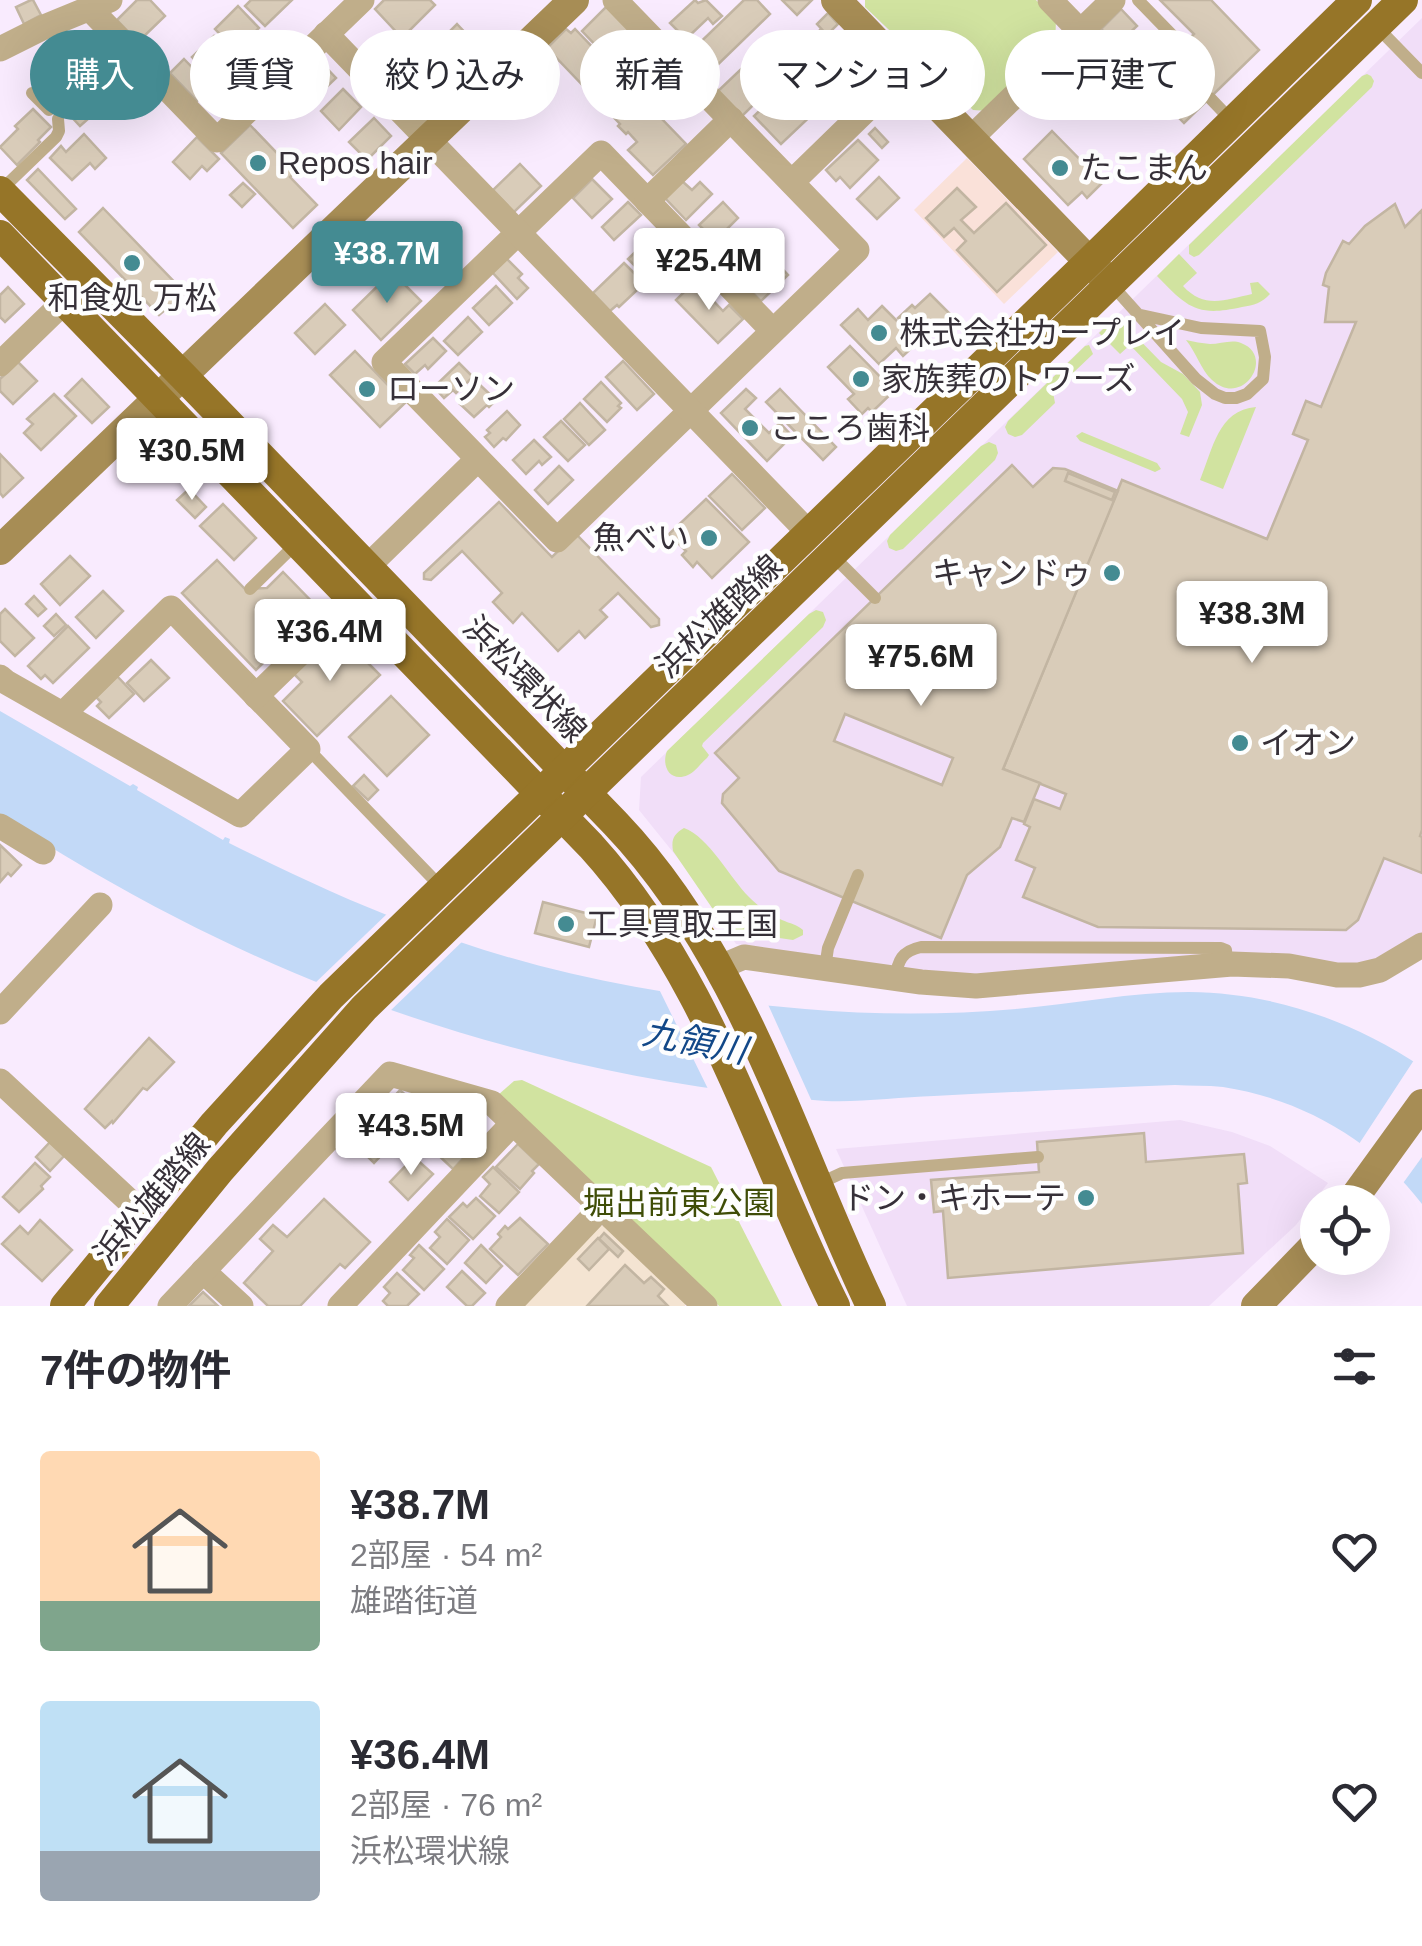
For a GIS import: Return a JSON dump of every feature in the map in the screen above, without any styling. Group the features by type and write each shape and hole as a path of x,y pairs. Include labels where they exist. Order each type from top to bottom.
{"main road":[{"name":"浜松雄踏線","path":"108,1306 220,1170 364,1008 1402,0"},
{"name":"浜松雄踏線","path":"65,1306 227,1110 331,996 1355,1"},
{"name":"浜松環状線","path":"0,191 622,830 668,888 722,975 871,1306"},
{"path":"0,235 562,816 621,882 686,980 746,1104 835,1306"}],"street":[{"path":"330,30 362,0"},
{"path":"5,534 157,400 574,0"},
{"path":"616,0 857,250 557,540 384,362 600,152 773,331"},
{"path":"1050,0 1079,30"},
{"path":"1083,30 1113,0"},
{"path":"843,2 868,30"},
{"path":"0,49 100,4 190,109"},
{"path":"330,38 809,533"},
{"path":"970,139 1005,105"},
{"path":"647,200 731,119"},
{"path":"200,120 217,140 238,120"},
{"path":"792,182 856,120"},
{"path":"952,120 1111,284"},
{"path":"0,364 64,302"},
{"path":"367,567 478,459"},
{"path":"256,696 354,600"},
{"path":"0,678 62,714 240,815 308,750 256,696 206,631 171,608 62,714"},
{"path":"0,826 43,852"},
{"path":"0,1012 100,905"},
{"path":"722,975 744,957 949,985 1003,984 1227,964 1359,975 1380,970 1422,945"},
{"path":"170,1306 390,1074 492,1104 705,1306"},
{"path":"0,1081 141,1212"},
{"path":"1364,1185 1422,1104"},
{"path":"340,1306 513,1123"},
{"path":"508,1306 602,1207"},
{"path":"1256,1306 1300,1261"},
{"path":"204,1271 241,1306"}],"lane":[{"path":"1138,0 1167,30"},
{"path":"1376,26 1422,73"},
{"path":"1215,103 1232,122"},
{"path":"0,191 56,137 60,131 55,120"},
{"path":"1111,284 1215,394 1236,398 1256,388 1262,379 1266,368 1260,331 1200,328 1141,315"},
{"path":"250,589 297,542"},
{"path":"832,555 875,598"},
{"path":"308,750 442,888"},
{"path":"825,968 828,948 858,875"},
{"path":"896,979 903,954 921,947 1221,948 1226,950 1227,964"},
{"path":"817,1184 842,1173 1038,1157"}],"shaded area":[{"path":"1422,18 1422,933 1376,959 1357,963 1232,952 976,974 923,971 736,944 689,872 639,810 641,777"},
{"path":"967,158 1058,252 1004,304 914,210"},
{"path":"1180,1120 1270,1146 1328,1183 1300,1185 1300,1220 1209,1306 907,1306 836,1149"},
{"path":"594,1226 607,1226 686,1301 685,1306 518,1306"}],"green space":[{"path":"865,0 1036,0 1056,20 1056,30 1005,30 1005,94 985,111 985,30 889,30 865,7"},
{"path":"1367,74 1374,81 1372,87 1199,255 1189,254 1189,245"},
{"path":"1179,254 1197,273 1183,286 1199,298 1215,301 1252,294 1250,283 1258,282 1270,294 1258,303 1227,310 1194,307 1157,276"},
{"path":"1116,316 1161,362 1183,374 1200,392 1202,405 1189,437 1180,434 1188,412 1182,399 1130,345 1120,354 1099,333"},
{"path":"1186,340 1241,343 1256,358 1251,377 1235,388 1224,387 1208,376"},
{"path":"1089,345 1093,354 1053,392 1055,403 1022,435 1008,434 1008,421"},
{"path":"1256,407 1223,489 1200,480 1225,423 1233,415"},
{"path":"1082,432 1157,463 1161,469 1155,472 1080,441 1076,436"},
{"path":"989,442 996,445 995,460 903,549 889,548 890,535"},
{"path":"816,610 823,612 823,627 703,743 709,755 696,770 682,777 672,775 665,762 667,751"},
{"path":"684,828 711,849 753,901 803,930 803,935 793,940 738,932 721,921 673,851 674,837"},
{"name":"堀出前東公園","path":"522,1080 711,1167 782,1306 719,1306 498,1095 514,1081"}],"water":[{"name":"九領川","path":"0,711 130,786 133,784 223,840 230,839 229,843 362,905 456,941 603,981 704,998 831,1011 964,1012 1189,992 1251,998 1311,1012 1368,1036 1422,1067 1422,1204 1382,1160 1334,1126 1280,1101 1223,1087 1175,1085 813,1100 649,1078 567,1061 406,1015 328,987 177,918 0,816"}],"pier":[{"path":"390,911 466,938 388,1013 313,985"},
{"path":"657,985 766,1000 814,1106 710,1093"},
{"path":"1416,1057 1422,1061 1422,1157 1401,1186 1357,1147"}],"building":[{"path":"31,0 41,15 24,24 16,7"},
{"path":"137,0 150,0 165,16 150,30 127,30 117,20"},
{"path":"251,0 292,0 265,26 245,6"},
{"path":"384,0 430,0 435,5 410,30 395,30 375,9"},
{"path":"695,0 706,0 722,16 713,24 708,18 695,30 677,30 670,23"},
{"path":"744,0 757,0 770,14 754,30 740,30 740,43 720,62 720,30 713,30"},
{"path":"782,0 812,0 797,15"},
{"path":"1160,0 1211,0 1259,50 1215,93 1215,30 1190,30"},
{"path":"238,6 259,28 257,30 215,29"},
{"path":"607,6 630,30 583,30"},
{"path":"1121,9 1137,26 1133,30 1101,29"},
{"path":"828,13 838,24 832,30 822,30 817,24"},
{"path":"566,29 571,33 575,29 580,34 580,83 560,62 560,35"},
{"path":"184,59 190,65 190,94 170,73"},
{"path":"740,70 740,116 720,95 720,89"},
{"path":"343,89 350,96 350,118 339,130 330,120 330,102"},
{"path":"30,112 30,120 44,120 51,127 17,165 0,147 18,129 15,126"},
{"path":"372,120 391,136 367,160 349,142"},
{"path":"616,120 663,120 686,144 653,175 628,150 637,142"},
{"path":"758,120 806,120 781,144"},
{"path":"250,125 295,172 290,177 317,205 293,228 221,153"},
{"path":"875,128 888,142 882,148 869,134"},
{"name":"たこまん","path":"1052,131 1101,184 1087,198 1082,192 1068,205 1024,159"},
{"path":"84,134 106,158 95,169 90,163 72,180 50,158 61,146 66,152"},
{"path":"197,137 219,159 207,171 202,166 190,179 173,162"},
{"path":"858,140 878,160 850,188 826,170"},
{"path":"520,164 541,186 514,212 493,190"},
{"path":"38,169 76,209 65,219 27,180"},
{"path":"879,177 899,198 877,219 857,199"},
{"path":"592,179 612,199 592,218 573,198"},
{"path":"682,181 692,190 700,182 712,194 686,220 665,198"},
{"path":"243,183 255,194 242,207 230,195"},
{"path":"957,188 976,207 961,220 974,233 1006,203 1046,245 997,292 957,250 966,241 954,228 944,237 926,218"},
{"path":"628,202 641,215 614,240 602,227"},
{"path":"723,202 738,218 715,241 699,225"},
{"path":"1395,204 1405,227 1422,210 1422,873 1384,858 1358,920 1346,930 1098,927 1023,897 1035,868 1016,860 1030,827 1024,824 1034,799 1060,809 1066,794 1003,769 1122,480 1267,539 1308,440 1293,434 1306,401 1321,407 1356,322 1325,322 1329,287 1323,285 1326,273 1343,241 1349,244 1365,226"},
{"name":"和食処 万松","path":"103,208 185,293 159,315 79,232"},
{"path":"389,226 412,250 397,265 374,241"},
{"path":"659,229 677,247 646,277 628,259"},
{"path":"443,242 459,258 433,278 420,265"},
{"path":"762,247 788,275 761,301 734,273"},
{"path":"506,258 522,274 518,278 528,288 517,299 492,272"},
{"path":"624,263 642,281 619,307 610,311 593,293"},
{"path":"392,272 421,301 381,340 353,310"},
{"path":"692,284 723,311 729,305 743,319 718,343 676,300"},
{"path":"496,286 512,303 489,325 473,308"},
{"path":"8,287 24,304 5,322 0,317 0,295"},
{"path":"930,294 951,315 922,343 898,318"},
{"path":"325,304 345,325 315,354 295,333"},
{"name":"株式会社カープレイ","path":"882,306 918,342 903,356 896,348 879,364 841,325 858,309 868,320"},
{"path":"468,317 482,332 458,355 444,341"},
{"path":"433,338 446,351 428,369 425,365 415,374 405,364"},
{"name":"家族葬のトワーズ","path":"850,346 894,391 872,412 868,408 862,414 848,399 854,394 828,367"},
{"name":"ローソン","path":"355,351 405,403 380,427 330,375"},
{"path":"623,361 654,394 637,410 606,377"},
{"path":"18,362 37,381 13,404 0,391 0,379"},
{"path":"459,363 473,377 444,398 434,387"},
{"path":"82,379 109,407 92,423 65,396"},
{"path":"601,382 621,403 607,422 584,399"},
{"path":"480,385 496,400 474,417 460,404"},
{"name":"こころ歯科","path":"746,389 756,398 745,409 769,433 780,423 792,436 767,461 721,413"},
{"path":"780,389 836,447 823,460 766,402"},
{"path":"54,394 76,416 41,450 24,433 33,424 27,419"},
{"path":"580,403 605,430 589,445 564,419"},
{"path":"507,411 520,425 494,447 485,437 490,433 487,430"},
{"path":"561,421 585,445 568,461 544,437"},
{"path":"534,440 551,457 542,465 539,461 526,474 513,460"},
{"path":"0,454 23,478 3,497 0,493"},
{"path":"1012,465 1033,487 1053,468 1065,469 1118,491 1003,769 1040,783 1024,822 1012,818 1000,847 967,875 941,938 779,871 722,803 723,794 739,778 715,753","holes":["845,714 953,758 942,785 834,741"]},
{"path":"559,466 573,480 548,504 535,490"},
{"path":"1068,473 1115,492 1112,500 1065,481"},
{"path":"732,474 765,508 742,530 709,496"},
{"path":"189,489 206,507 195,518 177,500"},
{"name":"魚べい","path":"706,499 749,542 712,578 697,562 693,567 682,555 686,551 669,534"},
{"path":"499,502 552,557 576,534 659,619 659,625 651,627 618,593 600,610 607,617 585,638 579,631 558,651 522,613 513,623 493,602 502,593 462,551 431,580 424,579 424,573"},
{"path":"223,504 256,538 234,560 200,526"},
{"path":"70,556 90,576 60,605 41,584"},
{"path":"217,560 245,589 267,588 283,572 319,609 256,670 182,593"},
{"path":"103,591 123,611 96,638 76,617"},
{"path":"34,596 46,609 38,616 26,604"},
{"path":"5,609 34,638 15,656 0,641 0,614"},
{"path":"56,614 66,625 54,636 44,626"},
{"path":"68,626 89,648 53,683 45,675 41,679 28,666"},
{"path":"337,632 380,675 317,736 283,701 302,682 294,674"},
{"path":"151,660 169,678 144,701 127,683"},
{"path":"117,676 134,694 109,718 97,706 101,702 96,697"},
{"path":"391,696 429,735 387,776 349,737"},
{"path":"364,775 378,790 368,800 353,786"},
{"path":"0,845 21,865 0,882"},
{"name":"工具買取王国","path":"543,902 597,916 589,947 535,933"},
{"path":"149,1038 174,1062 105,1128 85,1109"},
{"path":"400,1090 416,1105 392,1126 379,1113"},
{"path":"445,1107 480,1140 453,1169 418,1136"},
{"path":"374,1128 391,1145 374,1163 357,1146"},
{"name":"ドン・キホーテ","path":"1144,1133 1146,1162 1244,1154 1247,1183 1238,1184 1243,1253 948,1278 943,1211 934,1212 931,1180 1039,1172 1037,1142"},
{"path":"50,1142 64,1156 50,1171 36,1157"},
{"path":"518,1144 539,1164 520,1189 496,1167"},
{"path":"414,1157 433,1174 408,1200 390,1182"},
{"path":"35,1163 50,1177 19,1212 3,1197"},
{"path":"493,1167 519,1192 499,1213 480,1196 490,1184 483,1177"},
{"path":"476,1198 495,1216 473,1239 449,1217 463,1203 467,1207"},
{"path":"324,1199 370,1242 345,1268 340,1264 300,1306 268,1306 244,1283 273,1251 260,1239 273,1225 287,1237"},
{"path":"520,1218 548,1244 518,1275 490,1249 505,1226 508,1229"},
{"path":"447,1219 469,1240 447,1264 430,1248 440,1237 435,1232"},
{"path":"40,1220 72,1250 42,1281 2,1244 20,1226 28,1234"},
{"path":"604,1233 623,1251 618,1257 599,1239"},
{"path":"598,1238 609,1249 589,1270 578,1259"},
{"path":"419,1245 444,1269 424,1290 403,1270"},
{"path":"481,1245 502,1266 486,1283 465,1263"},
{"path":"625,1265 644,1283 651,1277 664,1289 658,1296 668,1306 587,1306"},
{"path":"462,1271 485,1293 472,1306 467,1306 447,1287"},
{"path":"397,1273 419,1294 407,1306 388,1306 383,1301 390,1293 384,1287"},
{"path":"203,1292 218,1306 189,1306"}],"place":[{"name":"Repos hair","path":"258,163"},
{"name":"たこまん","path":"1060,168"},
{"name":"和食処 万松","path":"132,263"},
{"name":"株式会社カープレイ","path":"879,333"},
{"name":"家族葬のトワーズ","path":"861,379"},
{"name":"ローソン","path":"367,389"},
{"name":"こころ歯科","path":"750,428"},
{"name":"魚べい","path":"709,538"},
{"name":"キャンドゥ","path":"1112,573"},
{"name":"イオン","path":"1240,743"},
{"name":"工具買取王国","path":"566,924"},
{"name":"ドン・キホーテ","path":"1086,1198"}]}
